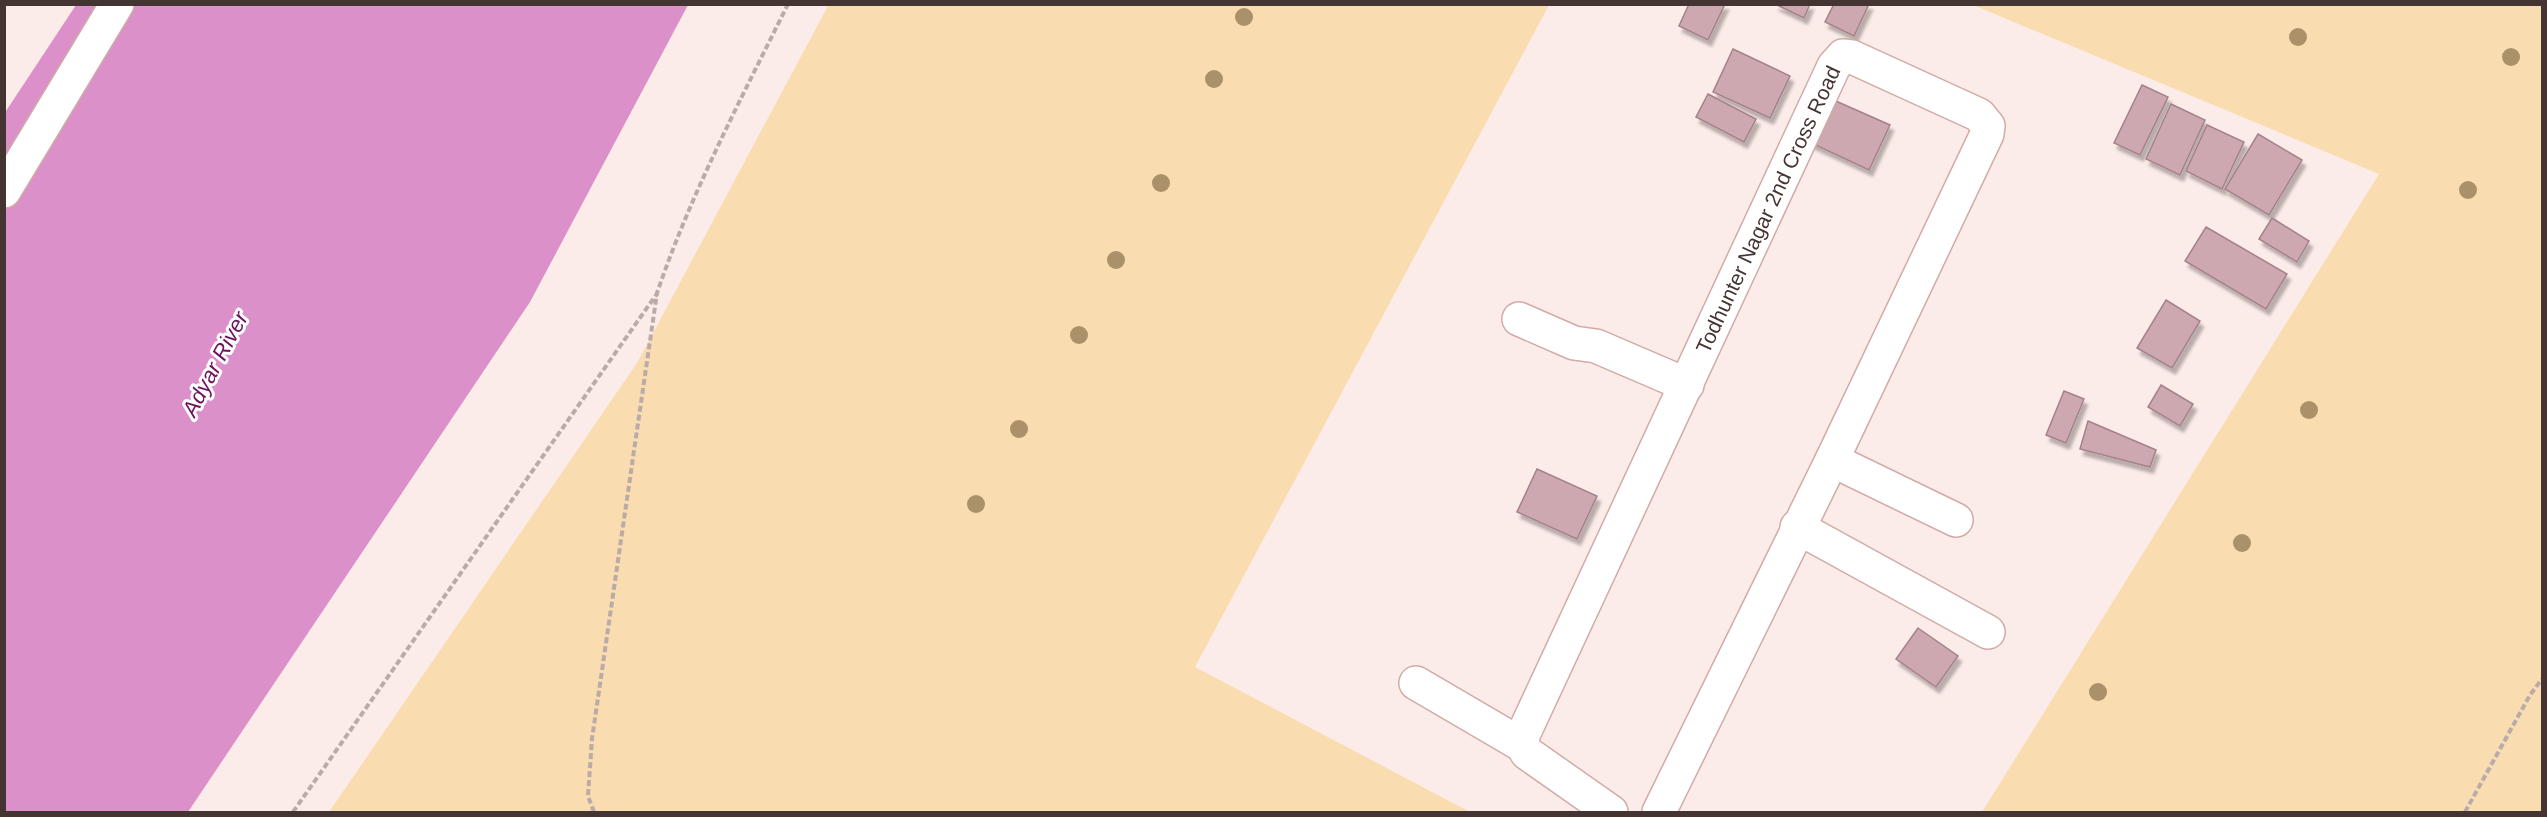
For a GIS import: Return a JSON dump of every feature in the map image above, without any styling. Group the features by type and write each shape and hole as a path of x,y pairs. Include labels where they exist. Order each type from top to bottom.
{"street":[{"path":"4,191 117,4"},
{"name":"Todhunter Nagar 2nd Cross Road","path":"1522,745 1527,726 1838,61 1843,56 1852,57 1978,115 1988,126 1985,143 1659,813"},
{"path":"1519,319 1574,343 1596,346 1688,385"},
{"path":"1832,460 1956,520"},
{"path":"1797,527 1988,632"},
{"path":"1416,683 1522,745 1527,753 1611,813"}],"path":[{"path":"594,813 588,796 592,739 657,293 676,235 788,4"},
{"path":"293,813 657,293"},
{"path":"2465,813 2530,695 2542,680"}],"shaded area":[{"path":"829,4 1549,5 1195,667 1470,812 329,812 637,363"},
{"path":"1973,5 2542,5 2542,812 1982,812 2379,174"}],"water":[{"name":"Adyar River","path":"76,5 688,5 530,302 188,812 5,812 4,114"}],"building":[{"path":"1689,4 1725,4 1708,40 1679,26"},
{"path":"1775,4 1810,4 1804,18"},
{"path":"1834,4 1869,4 1854,36 1825,22"},
{"path":"1733,49 1790,76 1770,118 1713,92"},
{"path":"2142,85 2168,97 2140,155 2114,143"},
{"path":"1708,94 1756,119 1744,142 1696,117"},
{"path":"1829,98 1890,125 1869,170 1809,142"},
{"path":"2171,104 2205,120 2180,175 2146,159"},
{"path":"2207,125 2244,142 2222,189 2186,171"},
{"path":"2258,134 2302,160 2269,215 2225,189"},
{"path":"2272,218 2309,241 2297,262 2259,239"},
{"path":"2206,227 2287,274 2266,309 2185,261"},
{"path":"2166,300 2200,321 2172,368 2137,348"},
{"path":"2161,385 2193,404 2180,426 2148,407"},
{"path":"2064,391 2084,399 2066,443 2046,435"},
{"path":"2088,421 2156,450 2150,467 2080,449"},
{"path":"1537,469 1597,496 1577,539 1517,512"},
{"path":"1918,628 1958,656 1936,687 1896,659"}]}
